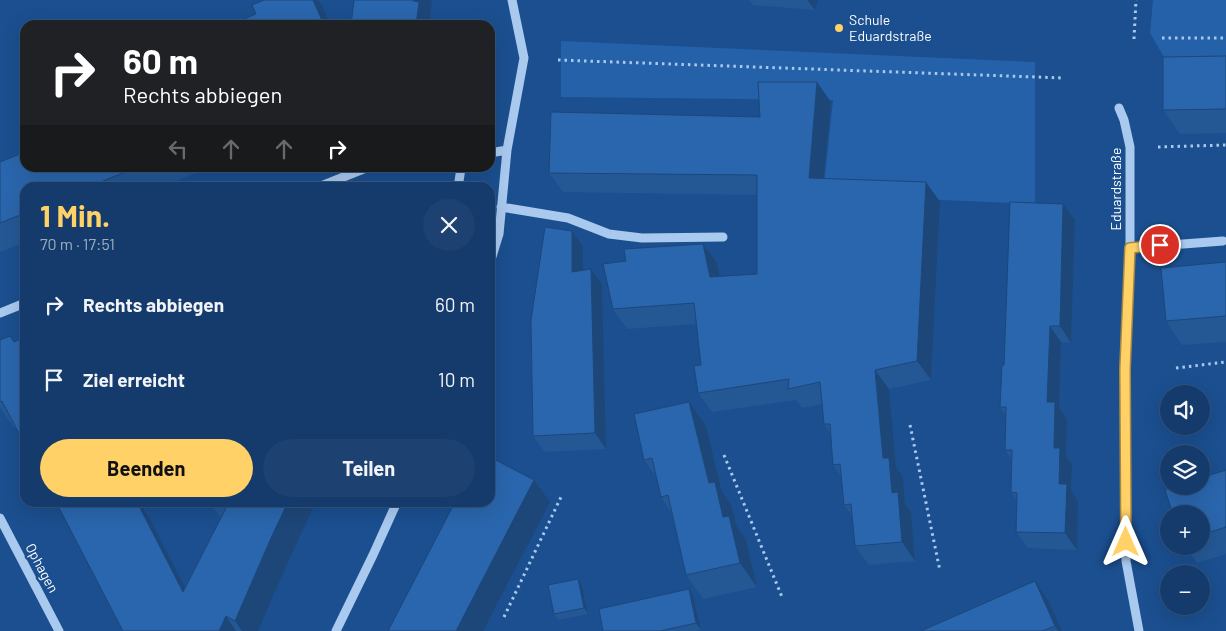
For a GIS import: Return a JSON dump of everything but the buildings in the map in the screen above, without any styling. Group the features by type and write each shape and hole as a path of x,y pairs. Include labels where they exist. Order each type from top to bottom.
{"street":[{"path":"495,247 499,234 507,150 524,58 512,0"},
{"name":"Eduardstraße","path":"1119,108 1124,120 1130,147 1130,248 1125,369 1126,561 1139,631"},
{"path":"495,152 507,150"},
{"path":"331,182 356,172"},
{"path":"501,206 568,218 609,234 642,238 723,237"},
{"path":"1130,248 1224,241"},
{"path":"0,313 20,305"},
{"path":"336,631 395,507"},
{"name":"Ophagen","path":"0,518 59,631"}],"path":[{"path":"1134,39 1136,0"},
{"path":"1162,38 1226,38"},
{"path":"558,60 1064,78"},
{"path":"1158,147 1226,145"},
{"path":"1176,368 1226,362"},
{"path":"910,425 940,571"},
{"path":"724,456 782,597"},
{"path":"504,617 561,497"}],"shaded area":[{"path":"1153,0 1226,0 1226,57 1165,59 1150,33"},
{"path":"561,41 1035,62 1035,204 823,195 833,100 561,97"}],"place":[{"name":"Schule Eduardstraße","path":"839,28"}],"route":[{"path":"1126,542 1125,369 1130,248 1160,245"}]}
